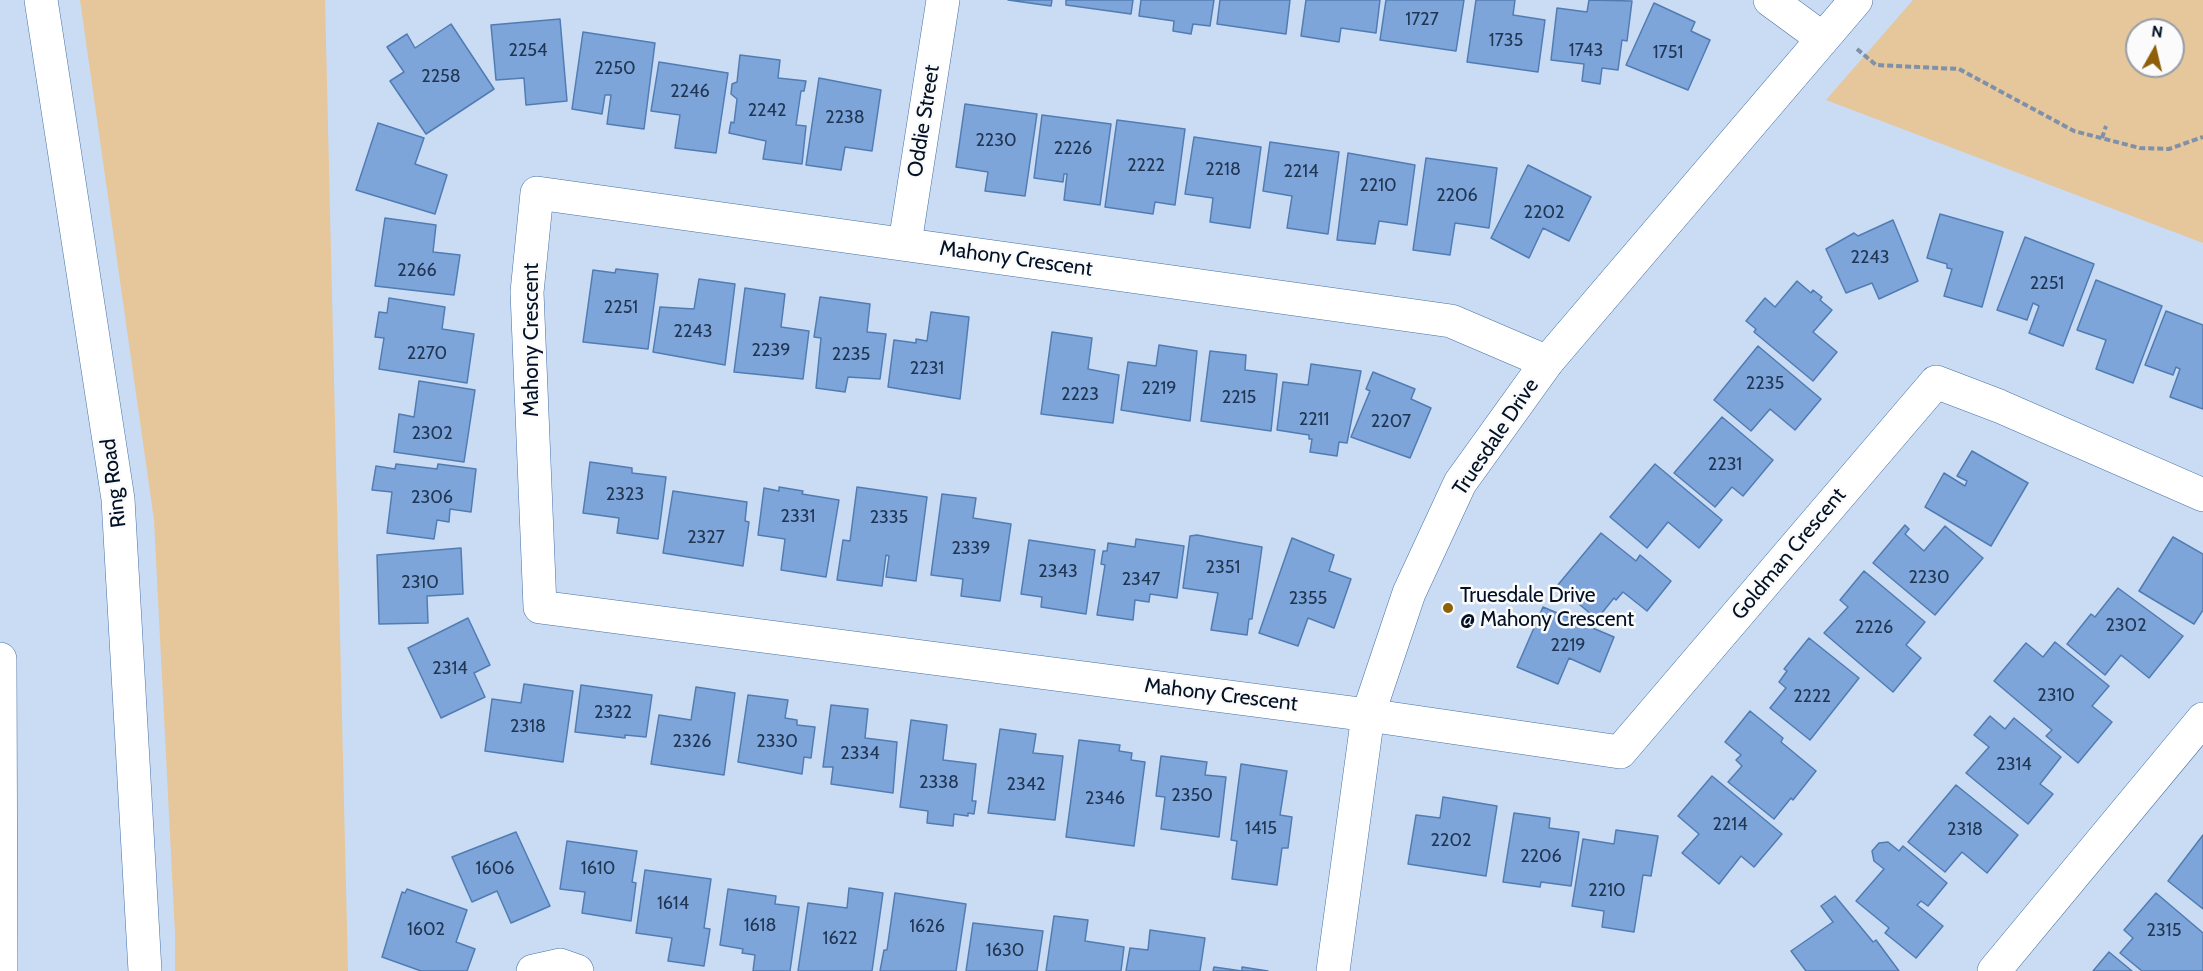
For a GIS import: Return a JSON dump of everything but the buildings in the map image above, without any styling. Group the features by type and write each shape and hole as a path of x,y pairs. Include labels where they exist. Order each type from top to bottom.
{"main road":[{"name":"Ring Road","path":"41,0 118,499 146,971"},
{"name":"Oddie Street","path":"905,243 943,0"},
{"path":"1770,0 1827,33"},
{"name":"Truesdale Drive","path":"1333,971 1368,715 1408,593 1460,483 1547,362 1856,0"},
{"name":"Mahony Crescent","path":"1368,715 540,607 527,292 537,193 1451,321 1547,362"},
{"name":"Goldman Crescent","path":"1368,715 1620,752 1936,382 1999,406 2203,495"},
{"path":"0,659 1,971"},
{"path":"1994,971 2203,719"},
{"path":"533,971 560,965 577,971"}],"path":[{"path":"1827,33 1876,65 1959,69 2074,130 2102,138 2140,148 2169,149 2203,137"},
{"path":"2102,138 2106,126"}],"shaded area":[{"path":"80,0 325,0 348,971 175,971 154,520"},
{"path":"1913,0 2203,0 2203,243 1826,100"}],"place":[{"name":"Truesdale Drive @ Mahony Crescent","path":"1448,608"}]}
